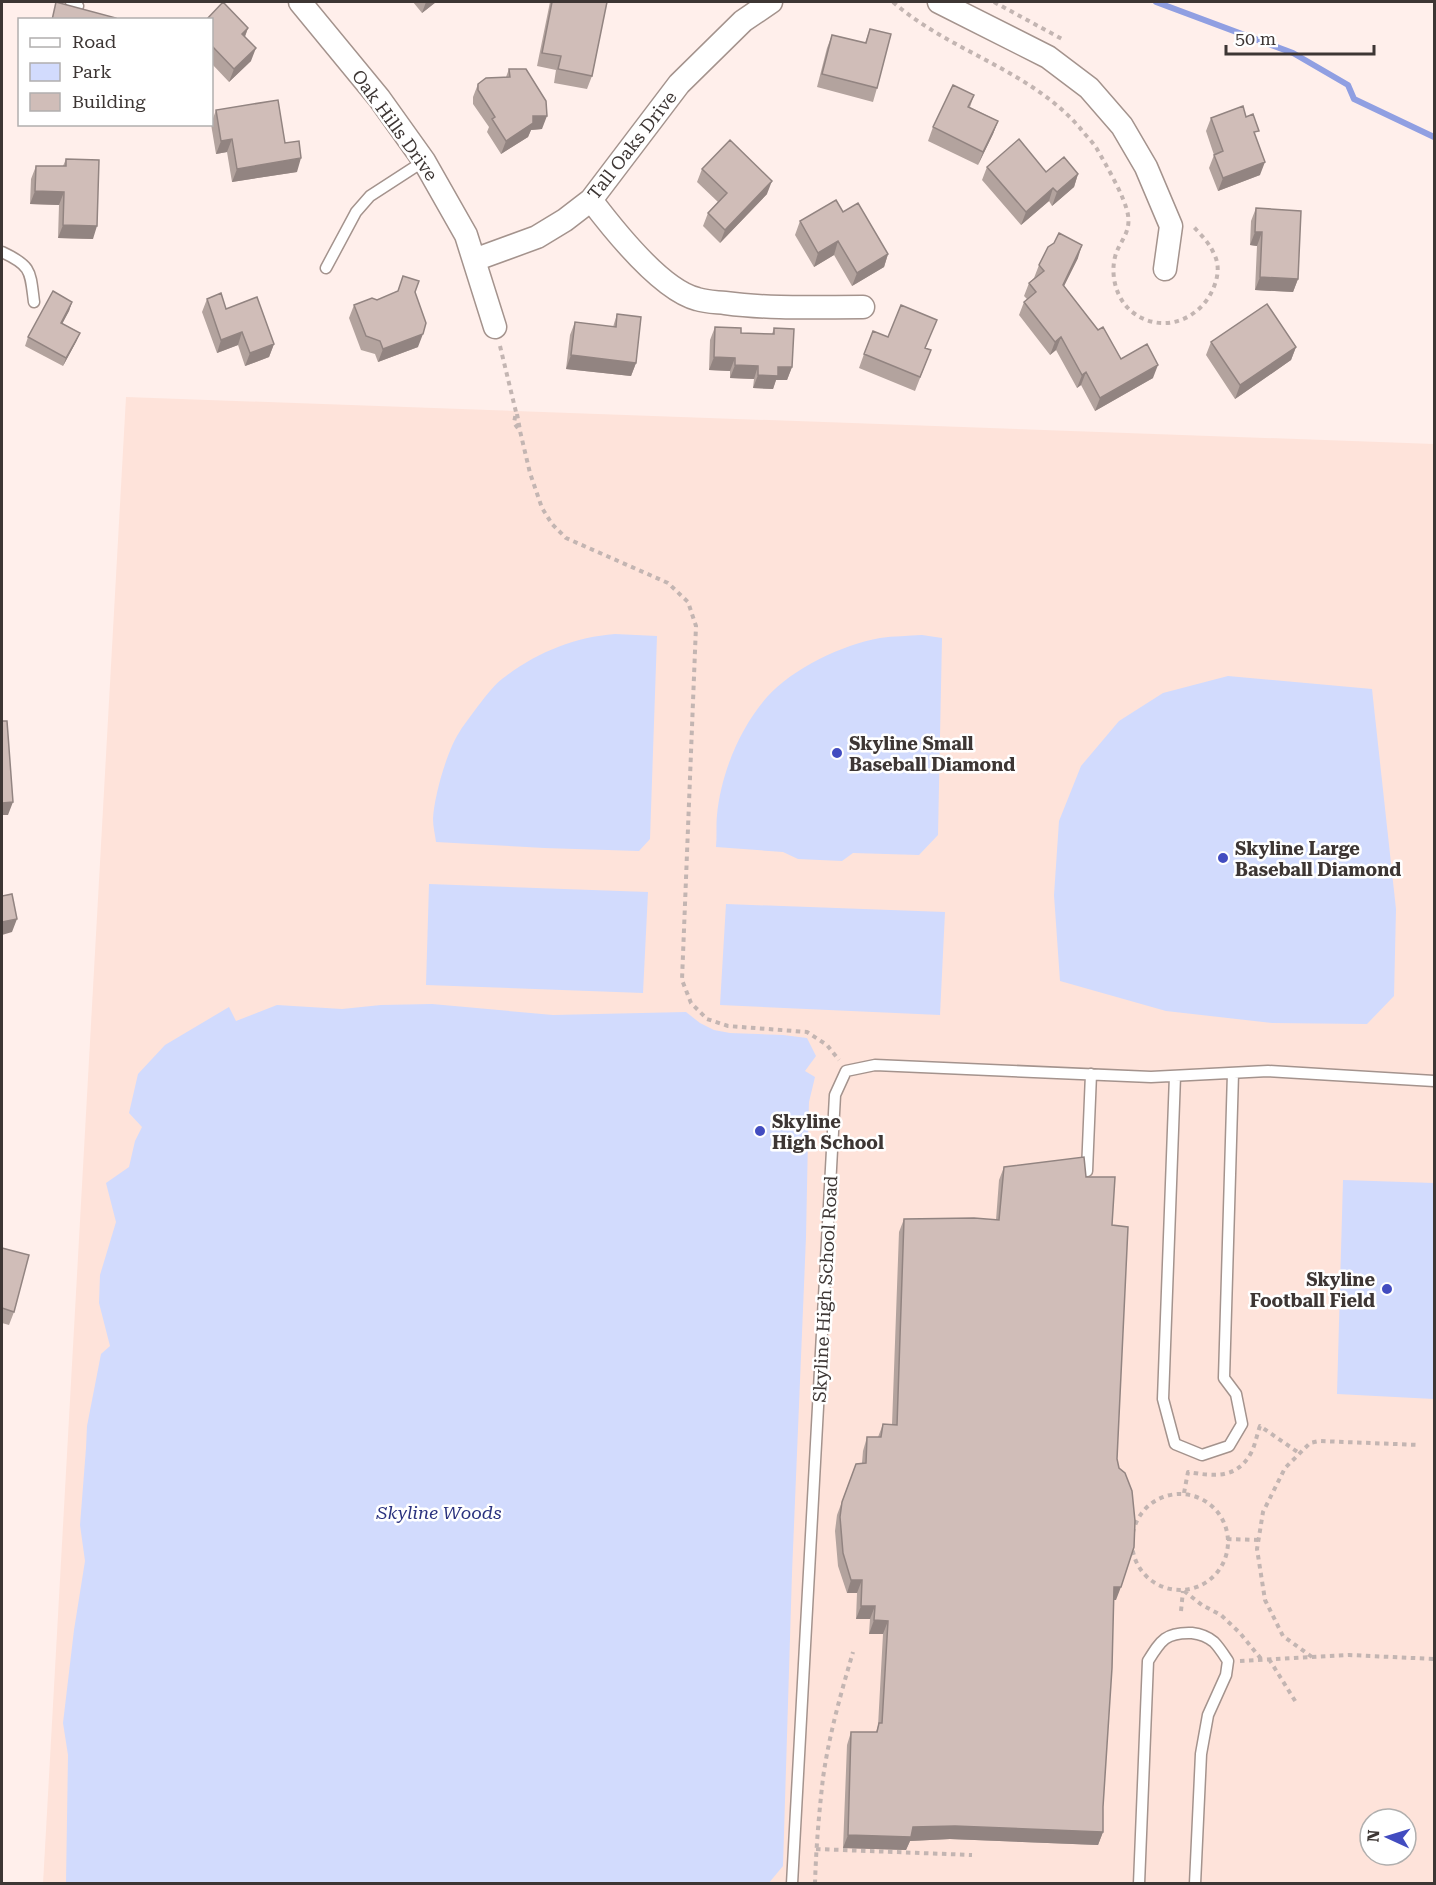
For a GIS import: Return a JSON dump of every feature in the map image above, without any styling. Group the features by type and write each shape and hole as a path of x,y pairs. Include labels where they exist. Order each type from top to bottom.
{"street":[{"name":"Oak Hills Drive","path":"300,2 379,98 424,161 466,235 495,327"},
{"name":"Tall Oaks Drive","path":"474,260 537,237 565,220 591,200 679,84 743,21 771,2"},
{"path":"939,2 1048,57 1089,88 1122,126 1146,167 1171,226 1165,269"},
{"path":"591,200 639,257 665,282 696,299 749,306 863,308"}],"lane":[{"path":"326,268 356,212 370,196 424,161"},
{"path":"2,252 24,264 30,273 34,302"},
{"path":"846,1071 875,1065 1151,1077 1268,1071 1434,1081"},
{"name":"Skyline High School Road","path":"792,1884 835,1095 846,1071"},
{"path":"1174,1076 1163,1399 1175,1444 1202,1455 1229,1446 1242,1424 1236,1394 1224,1378 1233,1073"},
{"path":"1088,1171 1091,1074"},
{"path":"1139,1884 1149,1661 1158,1645 1168,1636 1178,1632 1201,1634 1214,1643 1228,1661 1226,1675 1208,1715 1200,1754 1195,1884"}],"path":[{"path":"892,2 920,24 1033,86 1066,113 1096,147 1128,213 1128,228 1115,255 1113,273 1118,294 1133,313 1149,321 1167,323 1182,320 1199,310 1210,296 1218,277 1215,255 1204,237 1186,220"},
{"path":"994,2 1064,40"},
{"path":"504,361 516,412 514,423 520,431 530,473 543,508 552,524 566,538 668,583 688,602 693,613 696,626 682,980 691,1003 707,1019 717,1024 807,1032 828,1046 846,1071"},
{"path":"1184,1493 1188,1472 1215,1476 1234,1472 1251,1453 1260,1426 1299,1454"},
{"path":"1312,1657 1283,1636 1265,1600 1257,1549 1263,1512 1285,1468 1310,1443 1319,1441 1420,1445"},
{"path":"1184,1493 1200,1497 1213,1506 1222,1519 1227,1539 1227,1551 1222,1565 1212,1578 1198,1587 1183,1590 1167,1588 1147,1577 1134,1557 1131,1541 1134,1526 1142,1512 1153,1501 1168,1494 1184,1493"},
{"path":"1227,1539 1258,1540"},
{"path":"1180,1611 1183,1590"},
{"path":"1183,1590 1202,1605 1221,1615 1262,1659"},
{"path":"815,1884 816,1849 824,1776 837,1709 853,1652"},
{"path":"1228,1661 1348,1655 1434,1659"},
{"path":"1269,1659 1297,1704"},
{"path":"816,1849 972,1855"}],"shaded area":[{"name":"Skyline High School","path":"126,397 1434,444 1434,1883 43,1884"}],"green space":[{"path":"615,634 657,636 650,839 639,851 436,842 434,810 445,765 462,728 491,690 518,667 544,653 571,642"},
{"name":"Skyline Small Baseball Diamond","path":"922,635 942,638 938,835 919,855 853,853 842,861 798,859 783,852 716,847 719,799 727,767 748,723 767,697 804,667 834,652 880,638"},
{"name":"Skyline Large Baseball Diamond","path":"1228,676 1372,689 1396,909 1394,996 1367,1024 1272,1023 1166,1011 1060,981 1054,895 1059,821 1081,766 1119,721 1163,693"},
{"path":"429,884 648,892 643,993 426,985"},
{"path":"726,904 945,912 940,1015 720,1005"},
{"name":"Skyline Woods","path":"432,1004 553,1015 686,1012 714,1030 807,1038 816,1056 805,1071 815,1077 809,1102 783,1866 768,1884 66,1883 68,1755 63,1723 85,1561 80,1525 87,1426 101,1354 110,1346 99,1303 100,1275 116,1222 106,1183 129,1167 135,1141 142,1127 129,1113 138,1074 165,1045 229,1007 236,1021 277,1005 342,1009 381,1005"},
{"name":"Skyline Football Field","path":"1343,1180 1434,1183 1434,1399 1337,1394"}],"building":[{"path":"56,2 116,18 52,18"},
{"path":"223,2 248,28 242,34 256,48 234,69 213,47 213,18 208,18"},
{"path":"552,2 607,2 592,76 558,69 561,56 542,53"},
{"path":"870,29 891,34 877,88 822,74 832,35 866,43"},
{"path":"509,69 526,69 546,101 547,116 533,116 533,123 506,141 492,119 495,117 478,90 478,84 486,78 510,77"},
{"path":"953,85 974,95 968,107 998,121 983,152 933,127"},
{"path":"278,100 285,143 299,141 301,158 237,169 232,139 221,141 216,110"},
{"path":"1243,106 1246,117 1253,114 1259,131 1254,132 1265,162 1223,178 1214,155 1223,151 1211,118"},
{"path":"1019,139 1046,172 1064,157 1078,174 1057,192 1053,188 1026,212 987,167"},
{"path":"730,140 772,181 725,230 708,213 727,193 702,169"},
{"path":"66,159 99,160 97,226 63,225 64,192 35,191 36,166 66,166"},
{"path":"836,200 843,212 858,203 888,254 857,273 838,241 818,253 800,221"},
{"path":"1256,208 1301,211 1298,279 1260,277 1262,232 1255,232"},
{"path":"1059,233 1082,245 1063,285 1098,330 1103,327 1121,359 1147,344 1158,365 1100,398 1086,372 1082,375 1061,337 1055,342 1024,302 1036,292 1029,283 1044,271 1039,265 1048,247 1054,243"},
{"path":"403,276 419,281 415,292 426,323 423,334 383,349 380,341 366,336 354,305 372,298 377,300 398,291"},
{"path":"53,291 72,302 61,323 80,333 66,358 28,337"},
{"path":"221,293 226,309 257,297 274,344 250,353 242,332 221,340 207,299"},
{"path":"1267,304 1296,347 1240,385 1211,342"},
{"path":"901,305 937,320 925,348 931,350 920,377 864,354 873,331 888,337"},
{"path":"617,314 641,317 636,363 571,355 575,322 616,327"},
{"path":"715,327 741,328 741,333 774,334 774,328 794,329 792,367 778,367 778,376 758,375 758,366 735,365 735,358 714,357"},
{"path":"2,721 7,721 13,802 2,803"},
{"path":"12,894 17,919 2,922 2,896"},
{"path":"1084,1157 1086,1177 1115,1177 1112,1225 1128,1227 1117,1459 1119,1468 1125,1473 1132,1491 1135,1521 1134,1547 1121,1587 1114,1587 1103,1832 955,1826 913,1827 911,1837 848,1835 851,1732 877,1732 879,1723 882,1723 888,1621 874,1620 875,1606 861,1606 862,1580 851,1580 843,1553 840,1517 842,1502 856,1464 866,1463 867,1437 881,1437 883,1424 897,1425 904,1219 999,1220 1004,1167"},
{"path":"2,1248 29,1255 14,1312 2,1308"}],"waterway":[{"path":"1156,2 1293,53 1348,85 1354,99 1434,137"}],"place":[{"name":"Skyline Small Baseball Diamond","path":"837,753"},
{"name":"Skyline Large Baseball Diamond","path":"1223,858"},
{"name":"Skyline High School","path":"760,1131"},
{"name":"Skyline Football Field","path":"1387,1289"}]}
